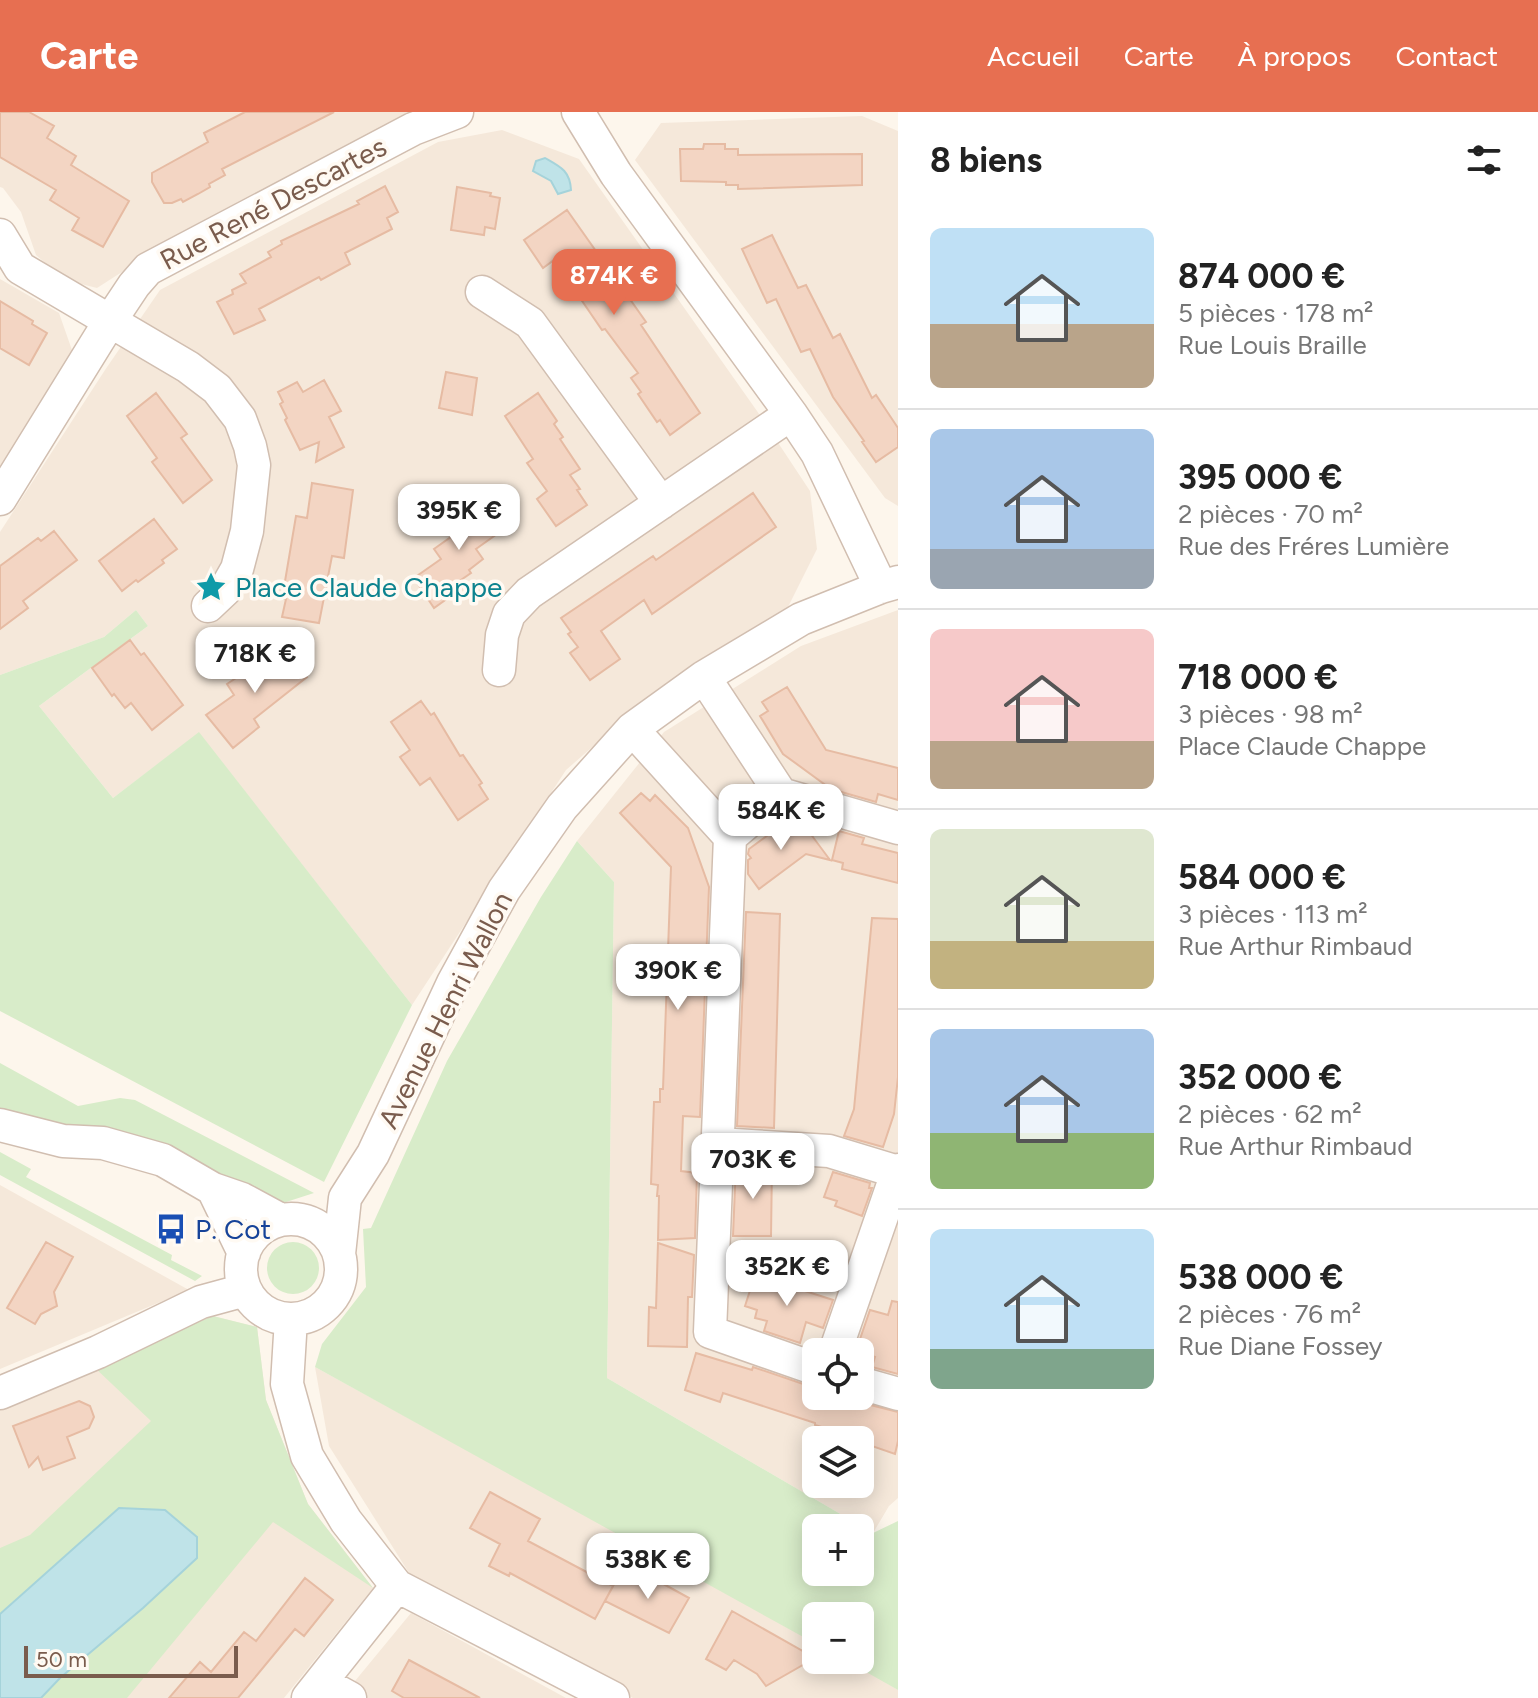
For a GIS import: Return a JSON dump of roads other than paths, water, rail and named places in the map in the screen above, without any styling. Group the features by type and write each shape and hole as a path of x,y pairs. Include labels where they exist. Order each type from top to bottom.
{"street":[{"name":"Rue René Descartes","path":"0,499 110,321 148,269 413,129 457,112"},
{"path":"584,113 616,174 817,453 890,584"},
{"path":"0,235 20,268 188,367 217,389 240,419 254,465 245,542 237,569 225,590 208,606"},
{"path":"482,292 530,323 661,503"},
{"path":"499,670 502,635 509,614 529,593 791,414"},
{"name":"Avenue Henri Wallon","path":"339,1254 345,1198 373,1154 453,983 504,890 562,807 632,729 704,677 801,619 890,584"},
{"path":"704,677 781,794 898,828"},
{"path":"632,729 730,837 710,1332 802,1364"},
{"path":"730,837 781,794"},
{"path":"0,1125 63,1141 103,1143 163,1160 213,1189 290,1220 312,1224 324,1231 339,1254 340,1281 335,1293 327,1304 304,1318 280,1318 268,1314 244,1288 241,1267 250,1241 269,1225 290,1220 345,1198"},
{"path":"718,1144 829,1151 898,1171"},
{"path":"840,1338 898,1171 898,1161"},
{"path":"213,1189 244,1253"},
{"path":"0,1393 98,1352 201,1302 244,1288"},
{"path":"291,1319 287,1384 307,1456 346,1521 397,1586 613,1698"},
{"path":"874,1387 898,1394"},
{"path":"350,1698 314,1690 397,1586"}],"water":[{"path":"545,158 564,170 571,190 558,194 551,181 533,171 536,161"},
{"path":"119,1508 165,1510 197,1537 197,1558 41,1698 0,1698 0,1614"}],"place":[{"name":"Place Claude Chappe","path":"211,587"},
{"name":"P. Cot","path":"171,1229"}]}
